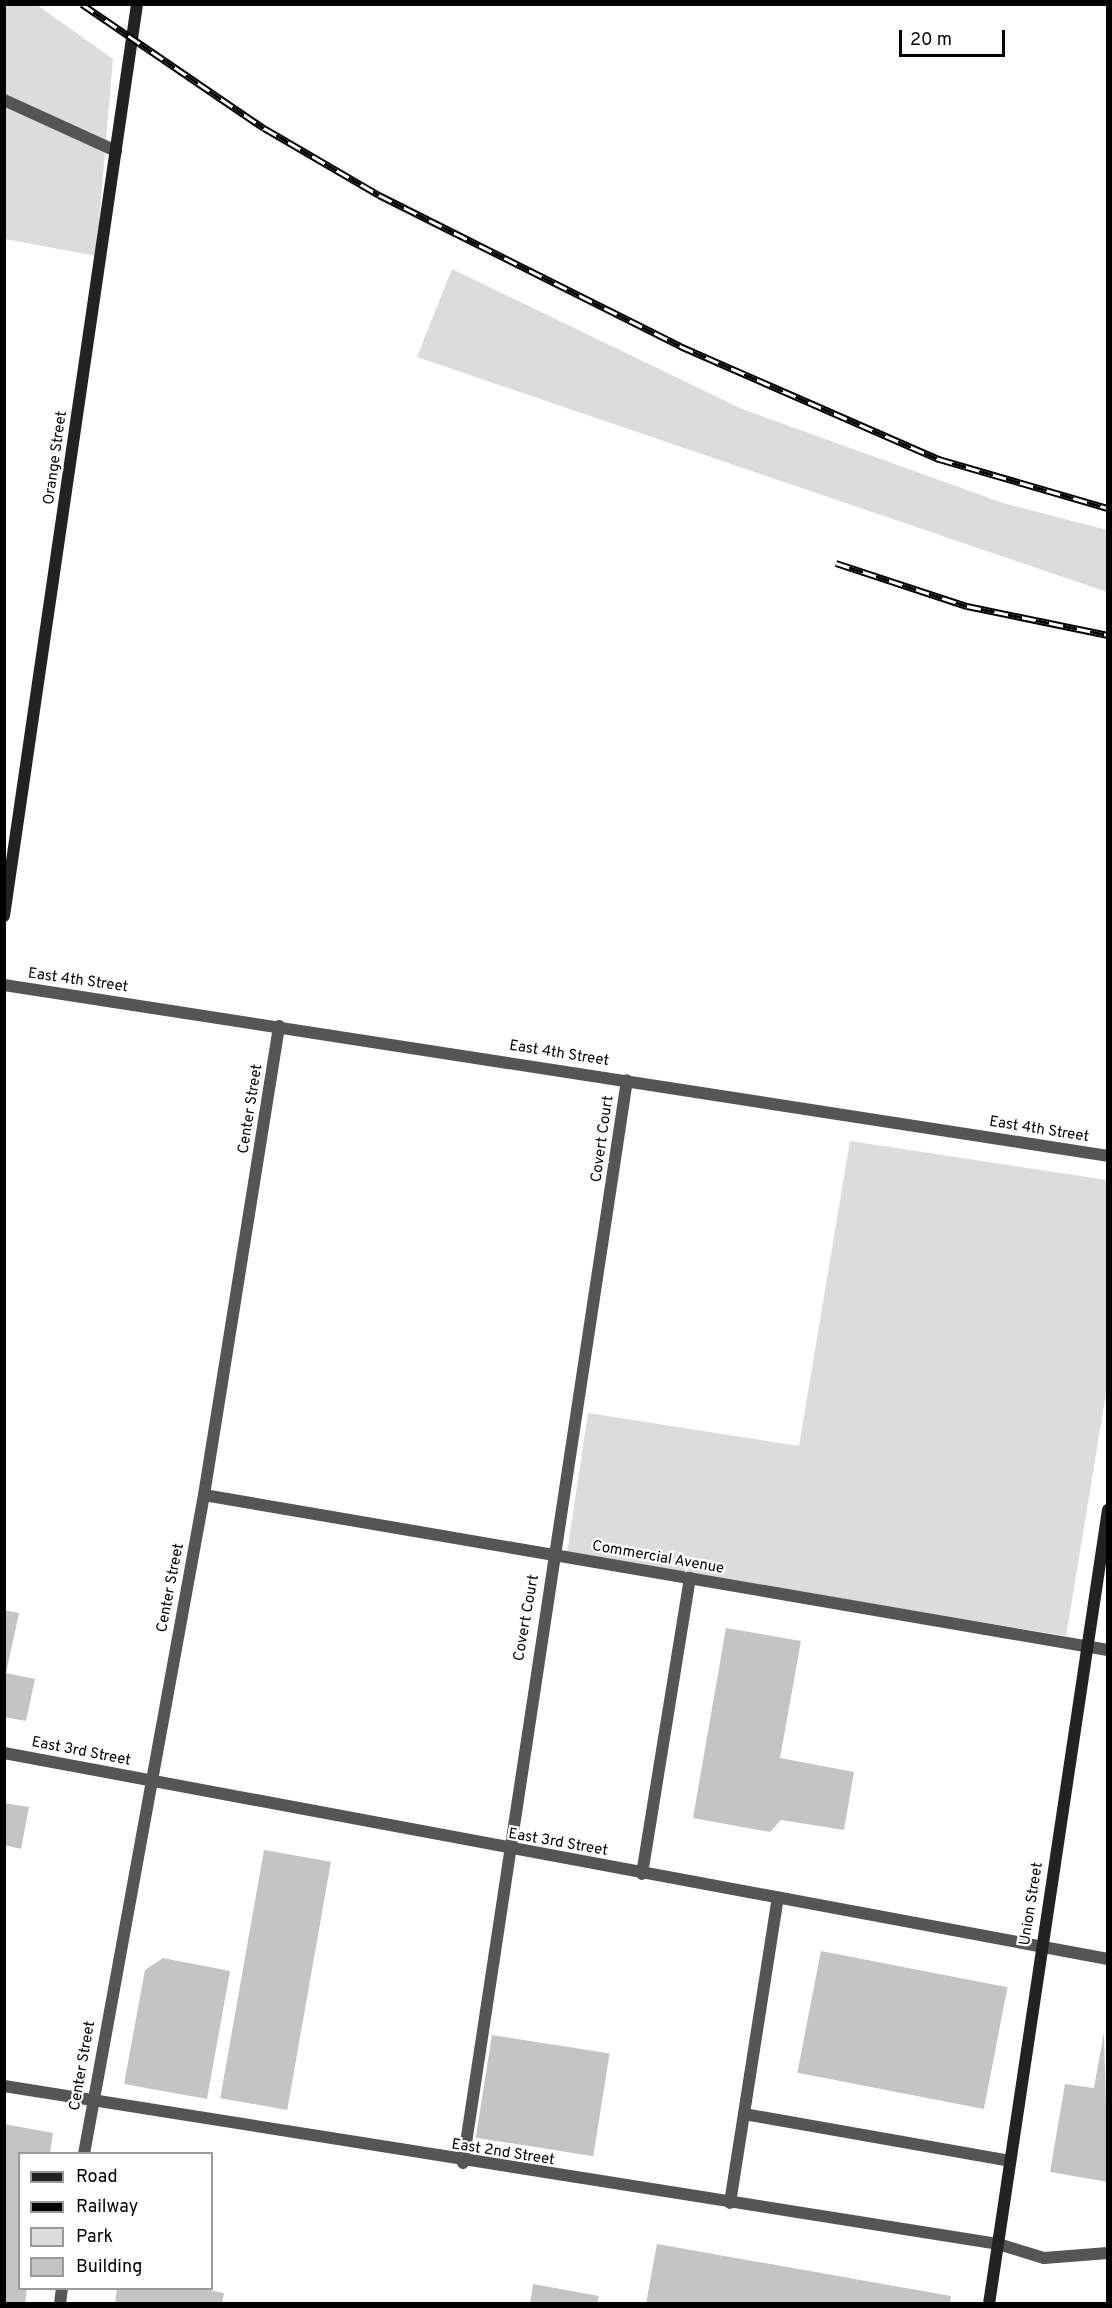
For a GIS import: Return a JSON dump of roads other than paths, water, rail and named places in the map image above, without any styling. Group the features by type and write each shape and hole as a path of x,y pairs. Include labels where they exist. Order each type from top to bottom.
{"street":[{"name":"Orange Street","path":"4,916 137,4"},
{"path":"4,100 116,151"},
{"name":"East 4th Street","path":"4,985 1107,1156"},
{"name":"Center Street","path":"84,2152 150,1781 204,1495 279,1026"},
{"name":"Covert Court","path":"463,2163 507,1849 627,1080"},
{"name":"Commercial Avenue","path":"204,1495 1107,1650"},
{"name":"Union Street","path":"989,2304 1040,1946 1107,1510"},
{"path":"642,1874 690,1578"},
{"name":"East 3rd Street","path":"4,1753 507,1849 1107,1959"},
{"path":"730,2203 778,1898"},
{"name":"East 2nd Street","path":"4,2086 463,2163 998,2244 1044,2258 1107,2253"},
{"path":"744,2114 1010,2161"}],"railway":[{"path":"82,4 264,128 379,195 680,346 939,459 1108,508"},
{"path":"836,563 967,606 1108,635"}]}
